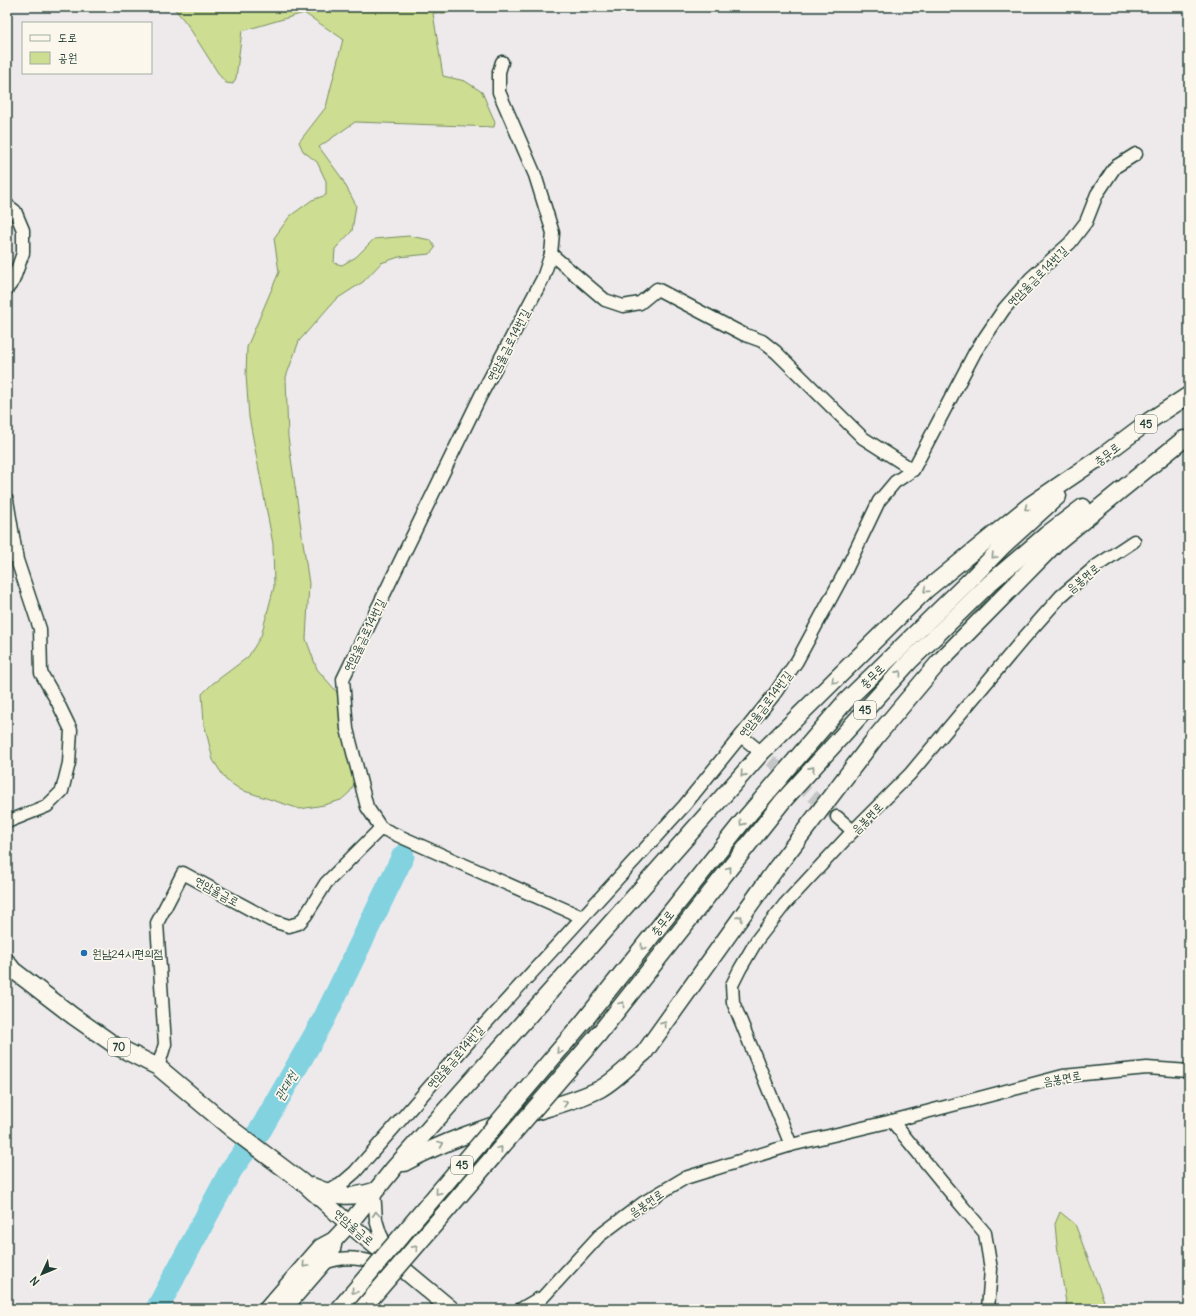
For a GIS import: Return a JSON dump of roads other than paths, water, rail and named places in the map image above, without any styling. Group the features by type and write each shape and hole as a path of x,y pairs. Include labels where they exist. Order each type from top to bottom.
{"main road":[{"name":"충무로","path":"339,1309 584,1021 743,821 845,702 1004,545 1105,454 1150,421 1189,396"},
{"name":"충무로","path":"362,1309 598,1035 782,802 909,662 991,582 1046,535 1132,472 1186,438"},
{"path":"394,1168 427,1150 449,1141 580,1098 601,1088 622,1074 644,1052 777,867 876,737 939,662 1057,542 1186,438"},
{"path":"267,1309 320,1247 334,1240 349,1224 394,1168 763,751 926,590 1030,505 1105,454"},
{"name":"70","path":"9,969 116,1046 158,1067"},
{"name":"연암율금로","path":"158,1067 255,1148 302,1182 349,1224 451,1309"},
{"path":"302,1182 339,1196 356,1196 374,1191"},
{"path":"285,1309 331,1254 334,1240"}],"street":[{"name":"연암율금로14번길","path":"381,828 367,807 347,729 343,679 480,397 542,278 551,254 553,233 549,218 535,175 499,92 499,72 502,62"},
{"name":"연암율금로14번길","path":"324,1191 340,1185 355,1172 474,1036 684,806 773,696 797,661 846,570 879,501 895,482 913,470 975,352 1004,309 1031,278 1070,243 1086,222 1096,194 1115,167 1136,154"},
{"path":"7,205 16,211 23,230 23,253 13,281 7,289"},
{"path":"551,254 605,300 623,306 640,303 657,289 743,334 762,340 863,438 913,470"},
{"path":"7,500 17,560 40,629 41,673 71,730 69,762 62,791 47,806 7,822"},
{"name":"음봉면로","path":"790,1145 733,1002 732,984 740,969 757,940 785,904 853,831 910,774 1061,596 1095,567 1134,541"},
{"path":"741,736 757,749"},
{"path":"837,817 853,831"},
{"path":"381,828 582,917"},
{"name":"연암율금로","path":"158,1067 165,1044 157,923 182,873 270,920 289,926 299,923 306,915 326,883 381,828"},
{"name":"음봉면로","path":"532,1309 599,1236 649,1200 685,1178 790,1145 892,1121 1063,1076 1147,1068 1189,1071"},
{"path":"892,1121 946,1188 985,1233 991,1269 988,1309"},
{"path":"374,1191 376,1220 380,1233 393,1261"},
{"path":"322,1264 340,1258 359,1258 408,1274"},
{"path":"521,1309 543,1297"}],"waterway":[{"name":"관대천","path":"157,1309 231,1170 261,1129 324,1019 403,856"}],"tunnel":[{"path":"757,749 837,817"}],"place":[{"name":"원남24시편의점","path":"84,953"}]}
